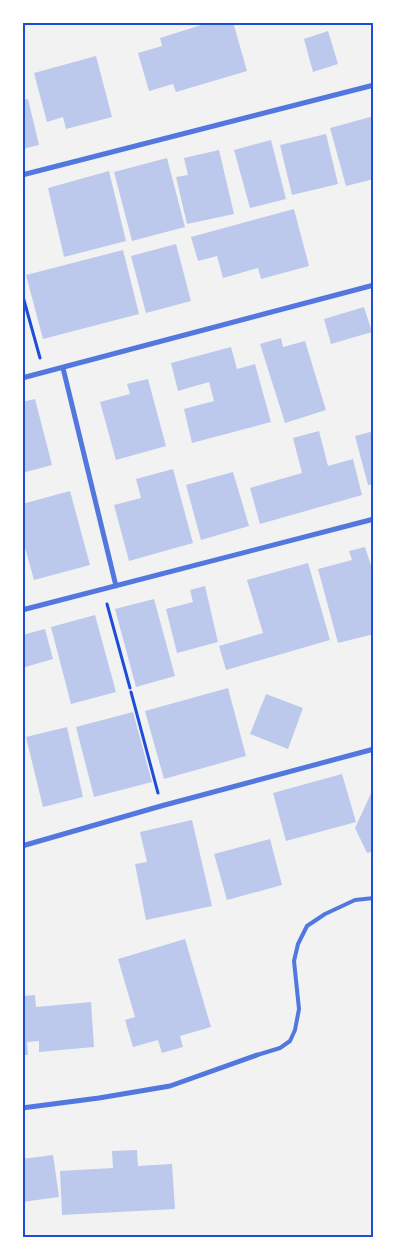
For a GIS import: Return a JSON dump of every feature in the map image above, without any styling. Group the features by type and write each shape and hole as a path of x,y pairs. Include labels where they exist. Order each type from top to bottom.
{"street":[{"path":"22,174 374,85"},
{"path":"22,378 374,285"},
{"path":"63,368 116,586"},
{"path":"22,610 374,519"},
{"path":"22,846 161,806 374,749"},
{"path":"22,1108 100,1098 170,1086 257,1055"}],"lane":[{"path":"257,1055 280,1048 290,1041 296,1030 298,1010 294,961 298,944 307,926 325,914 355,900 374,898"}],"path":[{"path":"22,293 44,373"},
{"path":"102,589 161,806"}],"building":[{"path":"211,22 233,22 247,71 176,92 173,84 149,91 138,53 162,46 160,38"},
{"path":"328,31 338,64 313,72 304,39"},
{"path":"96,56 112,117 66,129 63,117 47,122 34,73"},
{"path":"28,99 39,145 22,149 22,100"},
{"path":"374,116 374,179 346,186 330,128"},
{"path":"326,134 338,184 292,195 280,145"},
{"path":"271,140 286,199 250,208 234,150"},
{"path":"219,150 234,214 187,224 176,177 188,175 184,158"},
{"path":"167,158 185,227 132,241 114,172"},
{"path":"109,171 126,241 64,257 48,188"},
{"path":"294,209 309,266 261,279 258,268 223,278 217,256 198,261 191,237"},
{"path":"176,244 191,301 146,313 131,256"},
{"path":"123,250 139,314 43,339 26,275"},
{"path":"364,307 372,332 331,344 324,319"},
{"path":"281,338 283,347 305,341 326,410 285,423 260,344"},
{"path":"231,347 237,369 255,364 271,422 192,443 184,409 214,401 209,382 178,391 171,363"},
{"path":"148,379 166,446 116,460 100,402 130,394 127,384"},
{"path":"35,399 52,465 22,473 22,402"},
{"path":"319,431 328,466 353,459 362,495 260,524 250,488 302,473 293,438"},
{"path":"374,431 374,484 368,485 355,436"},
{"path":"173,469 193,543 129,561 114,505 141,498 136,479"},
{"path":"233,472 249,526 201,540 186,485"},
{"path":"70,491 90,565 34,580 22,537 22,504"},
{"path":"365,547 374,575 374,634 338,643 318,569 352,560 349,551"},
{"path":"308,563 330,640 226,670 219,646 263,633 247,580"},
{"path":"205,586 218,642 177,653 166,609 193,602 190,590"},
{"path":"154,599 175,676 136,687 115,609"},
{"path":"95,615 116,692 71,704 51,627"},
{"path":"45,629 53,659 22,668 22,635"},
{"path":"228,688 246,756 164,779 145,711"},
{"path":"266,694 303,708 288,749 250,734"},
{"path":"133,712 152,782 94,797 76,727"},
{"path":"67,727 83,797 43,807 26,737"},
{"path":"342,774 356,822 286,841 273,793"},
{"path":"374,787 374,851 367,853 355,828"},
{"path":"192,820 212,906 146,920 135,864 147,862 140,832"},
{"path":"270,839 282,885 227,900 214,854"},
{"path":"185,939 211,1027 180,1036 183,1047 162,1053 158,1040 133,1047 125,1020 135,1017 118,959"},
{"path":"35,995 36,1007 91,1002 94,1047 39,1052 39,1041 27,1042 28,1055 22,1055 22,996"},
{"path":"137,1150 138,1166 172,1164 175,1209 62,1215 60,1171 113,1168 112,1151"},
{"path":"53,1155 59,1197 22,1202 22,1159"}]}
